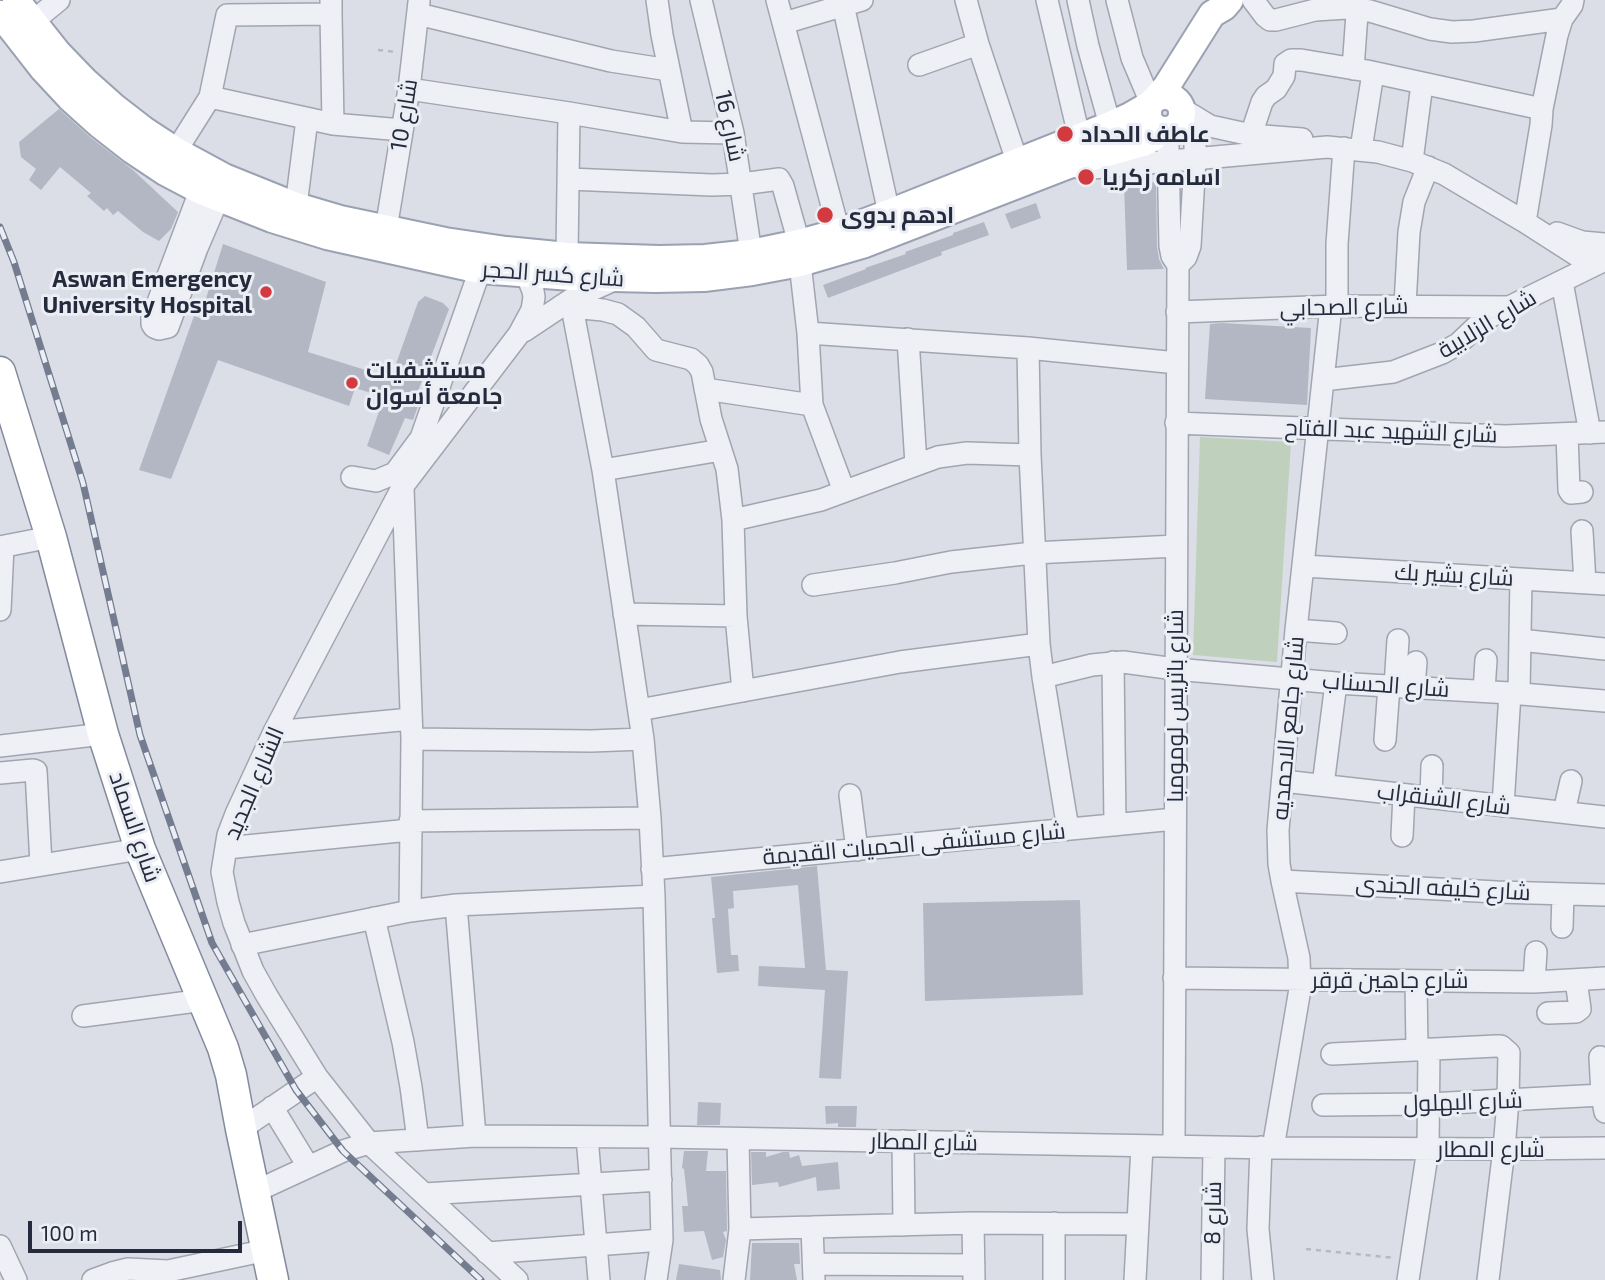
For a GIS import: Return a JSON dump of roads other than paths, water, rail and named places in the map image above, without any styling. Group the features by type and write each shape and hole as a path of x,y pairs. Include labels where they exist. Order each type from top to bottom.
{"highway":[{"name":"شارع السماد","path":"0,372 51,537 103,734 140,849 204,1000 231,1074 273,1280"}],"main road":[{"name":"شارع كسر الحجر","path":"16,0 58,53 113,107 176,152 213,184 272,219 327,236 480,270 615,279 704,278 752,272 800,253 839,232 1130,116 1165,112"},
{"path":"1165,112 1166,87 1212,14 1227,4"},
{"name":"شارع كسر الحجر","path":"0,14 43,69 70,98 132,150 166,172 386,229 506,250 567,256 659,260 751,253 800,253 865,244 1101,153 1143,143 1153,138 1165,112"}],"street":[{"path":"32,22 60,0"},
{"path":"657,0 682,132"},
{"name":"شارع 16","path":"701,0 733,133 751,253"},
{"path":"777,0 839,232"},
{"path":"965,0 1017,161"},
{"path":"1047,0 1079,136"},
{"path":"1077,0 1110,125"},
{"path":"1117,0 1132,58 1165,112 1251,135 1302,139 1420,164 1444,174 1578,256 1588,260 1605,260"},
{"path":"1253,0 1270,20 1358,4 1430,29 1452,32 1474,30 1572,6"},
{"path":"784,23 849,2 889,213"},
{"name":"شارع جامع الاحمديه","path":"1263,1280 1258,1228 1267,1147 1301,980 1298,947 1279,864 1278,830 1296,630 1323,380 1334,306 1344,148 1363,71 1358,4"},
{"path":"1525,222 1542,110 1557,36 1572,6"},
{"path":"176,152 210,97 227,8 331,7 333,124"},
{"path":"418,7 611,61 669,70"},
{"name":"شارع 10","path":"386,229 410,89 418,7"},
{"path":"919,65 978,44"},
{"path":"1251,135 1262,102 1276,89 1284,75 1285,64 1291,60 1363,71 1542,110"},
{"path":"1405,305 1409,232 1420,164 1422,84"},
{"path":"410,89 682,132 733,133"},
{"path":"210,97 333,124 402,130"},
{"name":"شارع باتريس لومومبا","path":"1165,112 1193,132 1195,142 1190,246 1186,257 1178,265"},
{"name":"شارع باتريس لومومبا","path":"1165,112 1170,246 1178,265 1174,1146"},
{"path":"567,256 569,113"},
{"path":"296,206 307,118"},
{"path":"1051,172 1344,148"},
{"path":"569,180 712,185 779,179 800,253 812,404 844,491"},
{"path":"213,184 197,248 168,327 159,329 152,324 152,318 213,184"},
{"path":"1525,222 1582,242 1605,244"},
{"name":"شارع الزلابية","path":"1323,380 1393,372 1450,349 1484,321 1605,260"},
{"path":"352,477 376,481 396,473 421,438 480,270"},
{"name":"الشارع الجديد","path":"517,1280 369,1143 317,1077 267,996 242,945 228,902 222,872 228,835 274,732 403,486 519,334 532,310 534,297 526,273"},
{"name":"الشارع الجديد","path":"519,334 584,293 615,279"},
{"path":"1562,282 1598,433"},
{"path":"656,1280 662,1240 660,1137 654,896 643,739 603,470 566,306 618,314 628,319 656,350 691,359 702,372 711,419 727,469 733,520 736,616 743,691"},
{"name":"شارع الصحابي","path":"1177,312 1334,306 1511,307"},
{"path":"808,333 1028,348 1177,363"},
{"path":"908,339 916,464"},
{"path":"1028,348 1033,553 1039,644 1068,829"},
{"path":"705,389 812,404"},
{"name":"شارع الشهيد عبد الفتاح","path":"1176,423 1505,436 1598,433"},
{"path":"1567,435 1569,491 1582,492"},
{"path":"603,470 721,450"},
{"path":"733,520 821,500 938,457 967,453 1030,455"},
{"path":"403,486 412,729 410,911"},
{"path":"1582,531 1595,583"},
{"path":"0,610 1,547 51,537"},
{"path":"813,584 951,562 1033,553 1176,546"},
{"name":"شارع بشير بك","path":"1304,566 1595,583"},
{"path":"1503,806 1520,640 1521,579"},
{"path":"624,614 736,616"},
{"path":"1296,630 1336,634"},
{"path":"1385,740 1399,686 1398,640"},
{"path":"1520,640 1605,649"},
{"path":"639,710 900,662 1039,644"},
{"path":"1484,691 1486,660"},
{"path":"1113,662 1115,825"},
{"name":"شارع الحسناب","path":"1043,677 1113,662 1336,683 1605,701"},
{"path":"1399,686 1416,662"},
{"path":"1323,785 1336,683"},
{"path":"274,732 412,729 566,741 643,739"},
{"path":"0,746 103,734"},
{"path":"1431,798 1432,766"},
{"path":"0,773 33,770 37,774 41,864"},
{"name":"شارع الشنقراب","path":"1283,781 1605,817"},
{"path":"1564,812 1571,781"},
{"path":"850,795 857,849"},
{"path":"1402,836 1404,795"},
{"path":"226,848 410,825 650,818"},
{"name":"شارع مستشفى الحميات القديمة","path":"652,869 1175,819"},
{"path":"0,872 140,849"},
{"name":"شارع خليفه الجندى","path":"1282,881 1605,895"},
{"path":"1562,927 1563,894"},
{"path":"242,945 410,911 456,905 654,896"},
{"path":"456,905 475,1136"},
{"path":"374,918 403,1042 418,1140"},
{"path":"1534,982 1536,952"},
{"name":"شارع جاهين قرقر","path":"1174,978 1534,982 1605,978"},
{"path":"1548,1013 1576,1012 1580,1009 1576,980"},
{"path":"1410,1270 1428,1149 1429,1104 1416,981"},
{"path":"83,1016 204,1000"},
{"path":"1332,1054 1496,1045 1506,1049 1510,1058 1508,1100 1488,1280"},
{"path":"1596,1057 1603,1104"},
{"path":"241,1129 317,1077"},
{"name":"شارع البهلول","path":"1323,1105 1508,1100 1603,1104"},
{"path":"272,1107 308,1166"},
{"name":"شارع المطار","path":"254,1192 342,1151 369,1143 475,1136 1214,1147 1605,1148"},
{"path":"587,1137 598,1280"},
{"path":"734,1280 740,1229 738,1139"},
{"path":"903,1142 904,1225"},
{"path":"1135,1280 1142,1146"},
{"name":"شارع 8","path":"1212,1280 1214,1147"},
{"path":"424,1194 661,1180"},
{"path":"740,1229 973,1223 1137,1224"},
{"path":"812,1227 814,1272 974,1272 973,1223"},
{"path":"1054,1280 1055,1223"},
{"path":"487,1253 662,1240"},
{"path":"0,1246 16,1280"},
{"path":"93,1280 128,1269 168,1271 267,1250"}],"railway":[{"path":"0,227 14,262 83,483 140,735 212,943 296,1090 343,1151 481,1280"}],"place":[{"name":"عاطف الحداد","path":"1065,134"},
{"name":"اسامه زكريا","path":"1086,177"},
{"name":"ادهم بدوى","path":"825,215"},
{"name":"Aswan Emergency University Hospital","path":"266,292"},
{"name":"مستشفيات جامعة أسوان","path":"352,383"}]}
